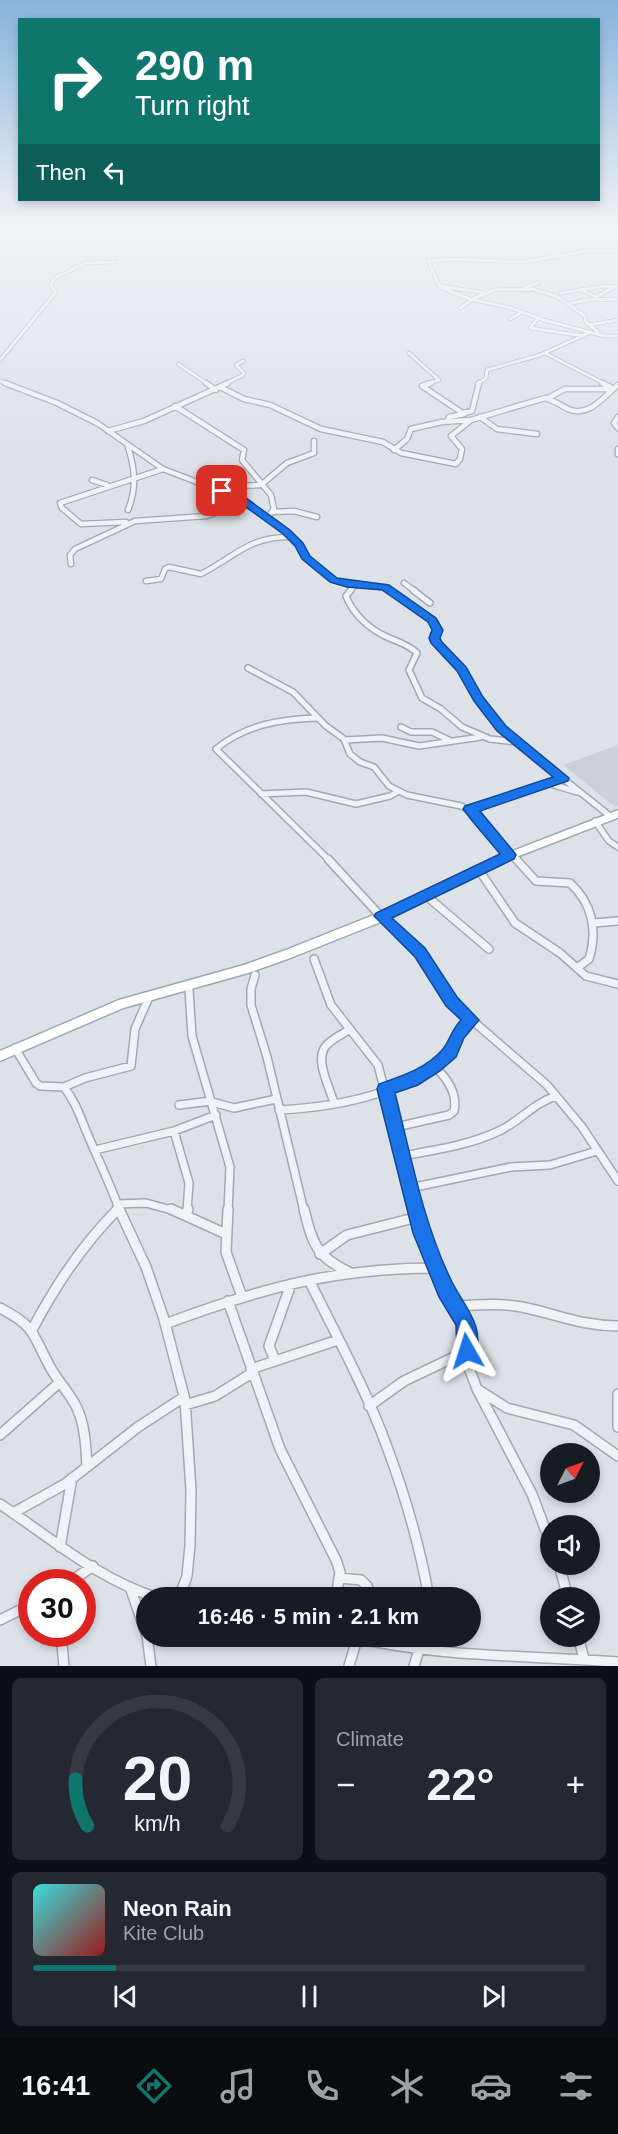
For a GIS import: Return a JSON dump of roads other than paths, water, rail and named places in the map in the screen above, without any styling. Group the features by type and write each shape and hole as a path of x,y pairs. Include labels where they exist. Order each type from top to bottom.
{"main road":[{"path":"0,1056 121,1004 246,969 381,916 511,855 614,815"}],"street":[{"path":"0,360 47,303"},
{"path":"460,308 467,303"},
{"path":"486,303 618,341"},
{"path":"568,304 574,303"},
{"path":"568,304 585,316 589,325 606,337 618,336"},
{"path":"510,320 522,312"},
{"path":"537,318 530,328 585,336"},
{"path":"589,325 618,320"},
{"path":"447,421 449,417 472,412 477,384 486,378 487,370 512,361 528,361 591,332"},
{"path":"545,352 618,392"},
{"path":"409,353 439,380 421,385 463,413"},
{"path":"108,431 144,421 218,388 244,374 236,365 243,361"},
{"path":"178,364 218,388 235,393 241,398 270,405 318,428 383,442 394,450 457,464 461,448 451,436 471,420"},
{"path":"0,381 68,408 97,423 163,469 222,491 251,506 302,547 309,560 333,580 355,585 385,587 436,624 436,643 462,670 478,698 502,729 587,797 614,815"},
{"path":"547,398 579,412 592,408 618,385"},
{"path":"394,450 407,439 411,429 447,421 471,420 547,398 565,389 612,389"},
{"path":"175,406 242,448 245,452 242,460 272,498 273,512 267,519"},
{"path":"480,417 497,429 537,434"},
{"path":"618,417 614,423 618,428"},
{"path":"222,491 240,485 261,485 288,463 314,453 314,441"},
{"path":"128,446 135,477 134,497 128,510"},
{"path":"163,469 64,500 60,505 81,524 207,516 230,508 251,506 264,508"},
{"path":"92,480 111,486"},
{"path":"273,512 294,511 317,517"},
{"path":"71,564 70,555 75,549 135,521"},
{"path":"146,581 161,579 168,567 189,573 204,573 254,541 274,536 292,538"},
{"path":"342,583 348,592"},
{"path":"404,583 430,603"},
{"path":"355,585 346,596 348,602 364,620 385,636 415,650 416,655 409,670 422,698 441,709 462,727 482,736 518,742"},
{"path":"248,668 286,687 317,718 345,740 350,754 374,767 384,782 398,792 470,809 536,881 567,882 574,885 594,923 595,935 590,956 577,968"},
{"path":"317,718 288,719 257,727 216,750 330,861 381,916 420,952 452,1002 528,1066 556,1096 618,1181"},
{"path":"401,727 411,732 432,732 453,742"},
{"path":"345,740 382,738 419,746 482,736"},
{"path":"470,809 563,778"},
{"path":"555,785 587,797"},
{"path":"261,794 306,792 356,804 398,792"},
{"path":"596,821 609,841 618,847"},
{"path":"479,870 513,921 560,953 590,978 618,984"},
{"path":"430,899 489,949"},
{"path":"594,923 618,921"},
{"path":"314,960 331,1005 378,1065 418,1217 435,1268 466,1324 469,1368 477,1389 532,1494 540,1515"},
{"path":"255,975 251,989 251,1005 306,1211 310,1235 320,1254 330,1265 349,1272"},
{"path":"189,990 187,1010 190,1034 216,1116 230,1170 226,1234 228,1258 242,1297"},
{"path":"15,1048 40,1086 64,1087 85,1078 131,1066 135,1029 142,1009 150,996"},
{"path":"279,1110 334,1104 412,1080 450,1052 458,1034 471,1020"},
{"path":"334,1104 322,1052 325,1047 349,1030"},
{"path":"396,1127 449,1115 454,1111 455,1099 450,1084 434,1066"},
{"path":"64,1087 74,1100 146,1267 165,1324 185,1401 191,1490 190,1545 187,1576 183,1587"},
{"path":"402,1156 487,1136 513,1123 547,1098 556,1096"},
{"path":"95,1150 174,1131 234,1108 276,1099"},
{"path":"179,1105 211,1101 234,1108"},
{"path":"174,1131 191,1185 190,1204 186,1215"},
{"path":"410,1188 511,1167 550,1165 597,1151"},
{"path":"610,1169 618,1164"},
{"path":"32,1330 52,1291 93,1234 118,1206 144,1201 186,1215 226,1234"},
{"path":"320,1254 347,1235 418,1217"},
{"path":"165,1324 228,1300 309,1280 349,1272 435,1268"},
{"path":"309,1280 387,1447 423,1566 427,1587"},
{"path":"274,1360 269,1346 291,1284"},
{"path":"228,1300 284,1459 336,1560 340,1578 338,1587"},
{"path":"457,1306 486,1304 522,1307 592,1326 618,1326"},
{"path":"0,1308 22,1319 32,1330 60,1382 76,1406 86,1443 87,1467"},
{"path":"13,1513 72,1478 137,1426 185,1401 215,1396 252,1371 274,1360 318,1349 338,1341"},
{"path":"369,1406 404,1381 467,1351"},
{"path":"0,1435 60,1382"},
{"path":"477,1389 507,1408 579,1428 618,1456"},
{"path":"618,1394 618,1427"},
{"path":"60,1547 72,1478"},
{"path":"0,1504 60,1547 136,1589"},
{"path":"89,1569 93,1566"},
{"path":"340,1578 357,1577 368,1587"},
{"path":"130,1587 136,1604"},
{"path":"0,1620 18,1611"},
{"path":"62,1647 64,1666"},
{"path":"148,1647 151,1666"},
{"path":"349,1666 352,1647"},
{"path":"393,1647 618,1662"},
{"path":"438,1647 439,1651"},
{"path":"414,1666 419,1650"}]}
